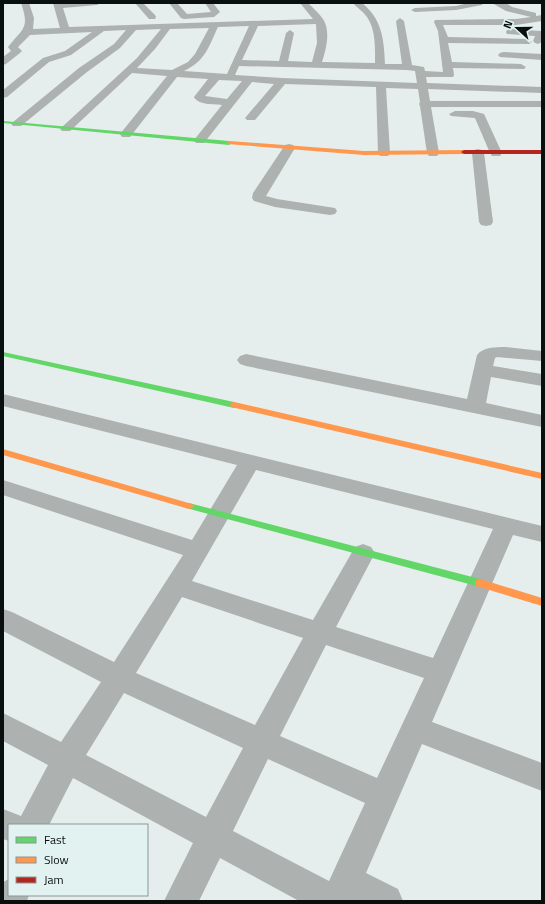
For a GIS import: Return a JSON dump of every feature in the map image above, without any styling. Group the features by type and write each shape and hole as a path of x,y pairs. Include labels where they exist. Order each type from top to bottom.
{"street":[{"path":"3,62 17,51 13,47 27,32 30,26 30,18 25,3"},
{"path":"65,30 66,20 58,4 97,3"},
{"path":"137,17 156,17 139,3"},
{"path":"173,3 180,16 214,14 216,12 209,3"},
{"path":"304,3 320,21 322,28 322,39 316,65"},
{"path":"357,3 370,14 379,31 380,66"},
{"path":"496,3 504,5 509,9 542,18"},
{"path":"448,70 449,53 441,31 412,8 456,8 468,6 484,9 502,22"},
{"path":"422,15 465,13 456,8"},
{"path":"441,31 502,22 524,22 542,18"},
{"path":"27,32 166,28 320,21"},
{"path":"400,21 407,67"},
{"path":"441,31 540,41 540,34 538,33 501,32 502,22"},
{"path":"229,77 254,24"},
{"path":"126,134 179,68 193,62 198,57 214,26"},
{"path":"66,129 152,47 166,28"},
{"path":"17,124 83,70 117,46 132,29"},
{"path":"3,95 46,60 68,53 100,30"},
{"path":"441,31 481,31"},
{"path":"283,64 290,33"},
{"path":"491,54 542,56"},
{"path":"236,63 380,66 420,69 421,86 433,153"},
{"path":"421,74 448,70 531,67"},
{"path":"128,70 282,81 542,90"},
{"path":"448,70 511,77"},
{"path":"216,76 199,97 200,99 230,103"},
{"path":"200,140 250,78"},
{"path":"251,118 282,81"},
{"path":"381,85 384,154"},
{"path":"425,109 540,110"},
{"path":"425,109 480,116 496,153"},
{"path":"511,115 540,110"},
{"path":"3,122 66,129 289,148 384,154 542,152"},
{"path":"289,148 260,193 259,198 275,203 330,211"},
{"path":"478,153 486,222"},
{"path":"475,407 486,355 491,352 542,356"},
{"path":"3,354 337,428 542,476"},
{"path":"246,360 542,421"},
{"path":"483,370 542,380"},
{"path":"3,400 113,429 542,534"},
{"path":"3,452 219,515 480,583 542,602"},
{"path":"33,824 47,794 66,760 177,586 250,462"},
{"path":"3,487 32,495 198,551"},
{"path":"339,894 506,525"},
{"path":"181,901 212,837 319,633 363,553"},
{"path":"177,586 440,672"},
{"path":"3,619 119,678 384,796"},
{"path":"3,726 212,837 339,894 386,901"},
{"path":"415,728 542,778"}],"traffic: fast":[{"path":"3,122 229,143"},
{"path":"3,354 234,405"},
{"path":"189,506 480,583"}],"traffic: slow":[{"path":"229,143 364,153 464,152"},
{"path":"234,405 542,476"},
{"path":"3,452 189,506"},
{"path":"480,583 542,602"}],"traffic: jam":[{"path":"464,152 542,152"}]}
